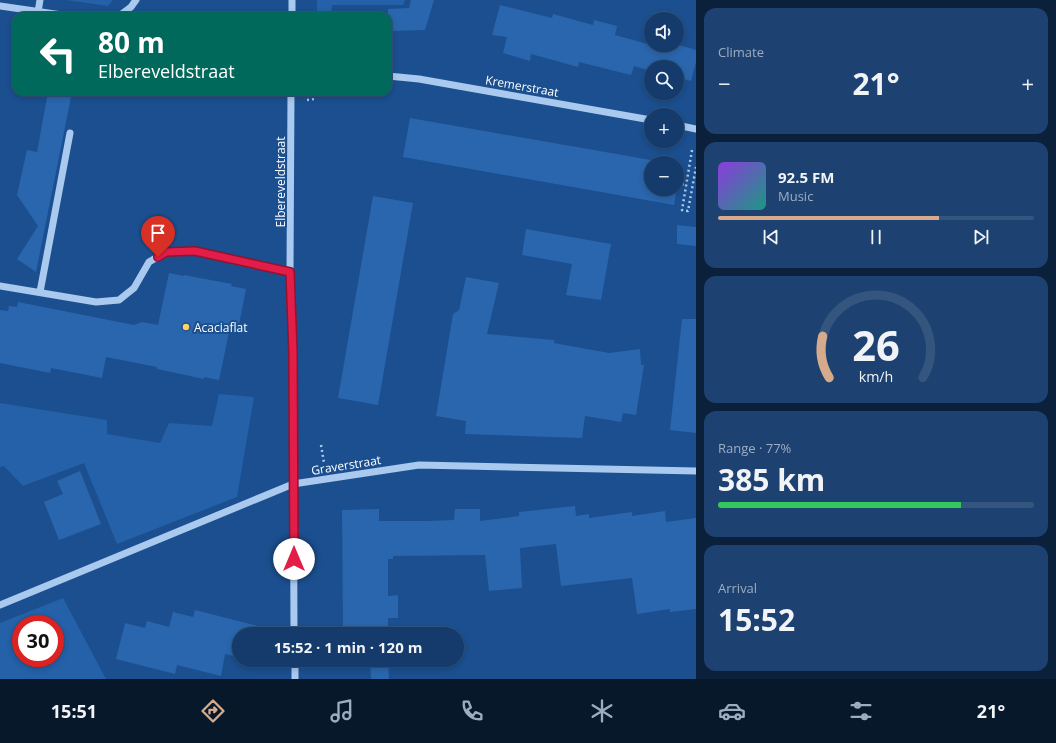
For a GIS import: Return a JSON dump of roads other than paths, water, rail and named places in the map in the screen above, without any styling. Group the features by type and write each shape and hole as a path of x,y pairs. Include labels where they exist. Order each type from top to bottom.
{"street":[{"path":"0,6 38,12 40,0"},
{"path":"124,12 131,7 136,0"},
{"path":"292,0 292,12"},
{"name":"Kremerstraat","path":"392,76 419,79 644,119"},
{"name":"Elbereveldstraat","path":"291,96 290,272 293,352 294,627"},
{"path":"684,126 696,129"},
{"path":"40,292 70,133"},
{"path":"0,286 96,302 119,300 134,288 149,262 166,252 195,251 290,272"},
{"name":"Graverstraat","path":"0,605 293,484 419,465 696,471"},
{"path":"295,667 295,679"}],"place":[{"name":"Acaciaflat","path":"186,327"}]}
